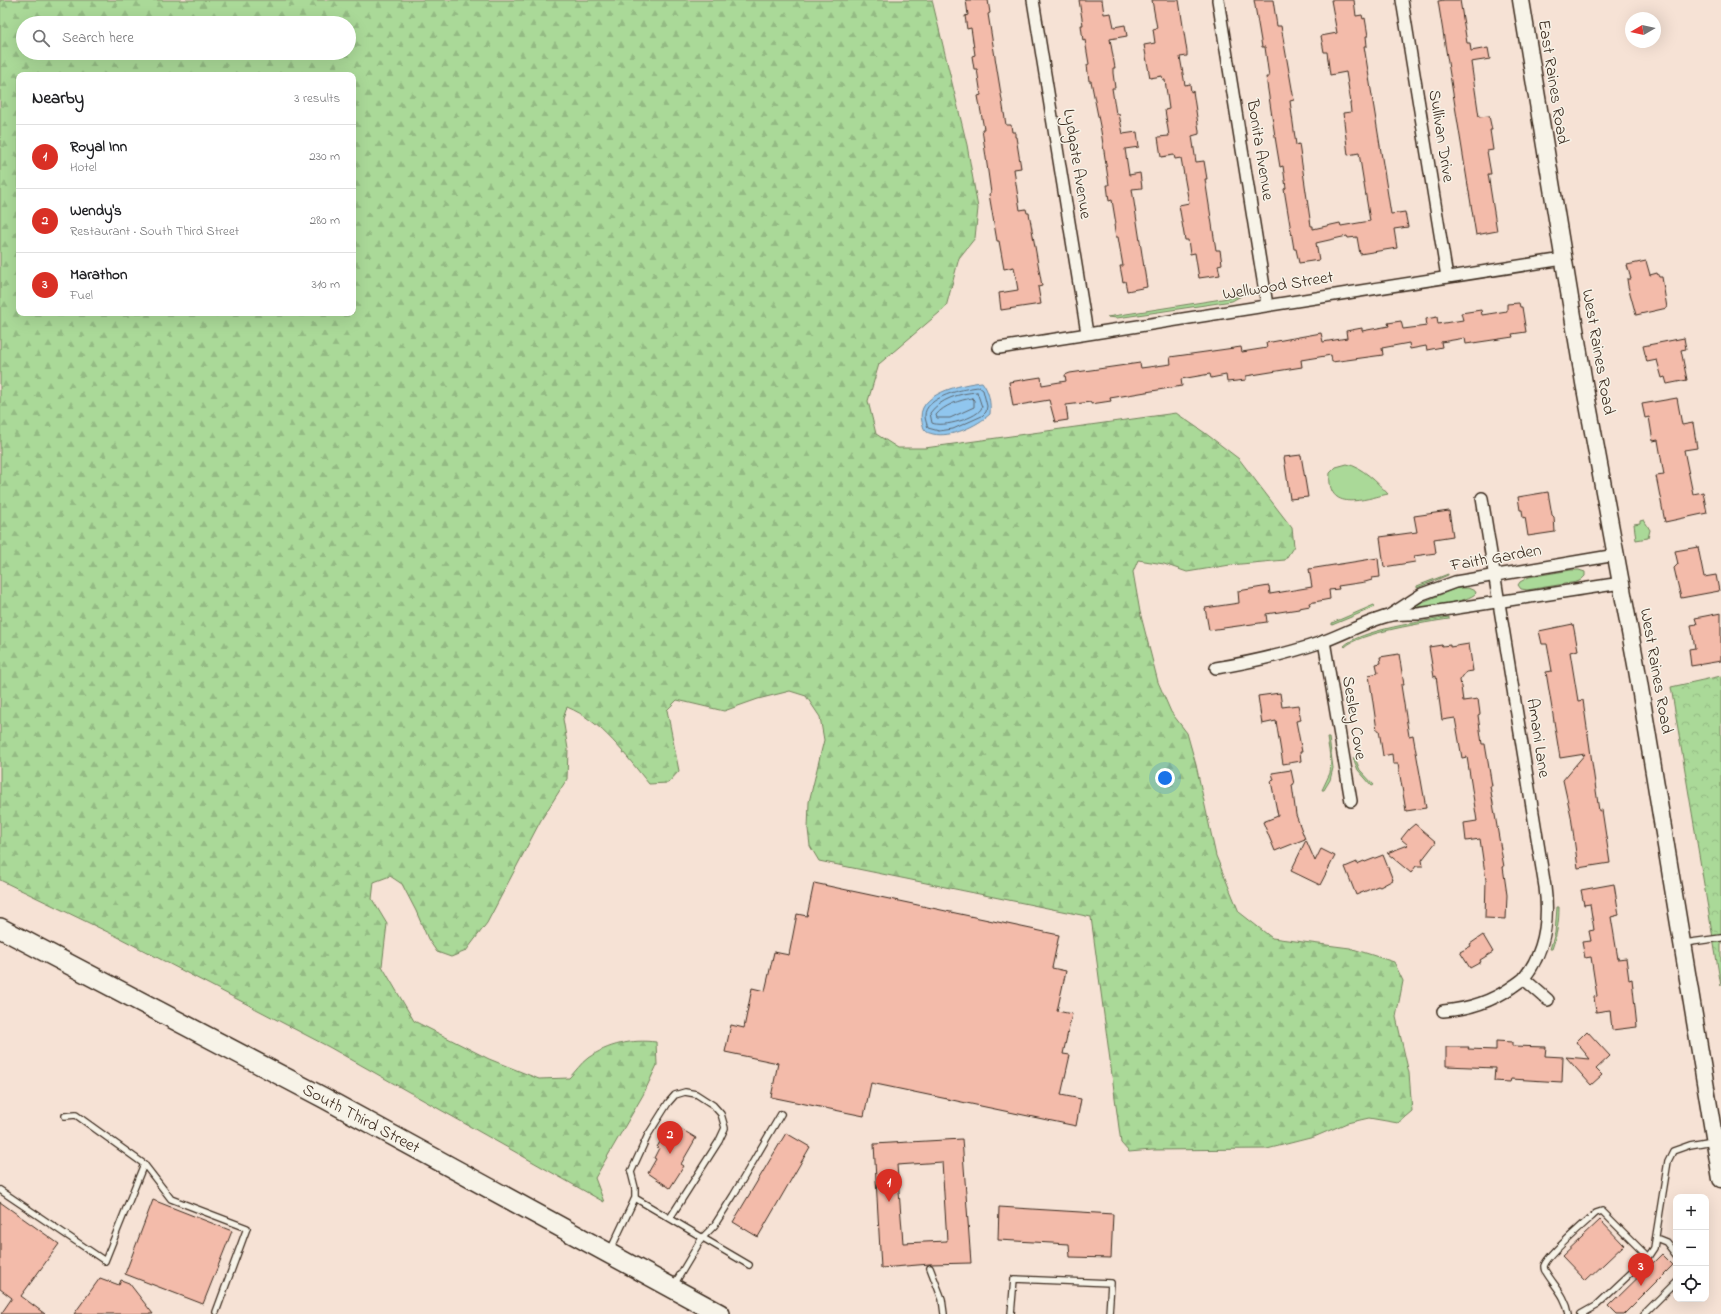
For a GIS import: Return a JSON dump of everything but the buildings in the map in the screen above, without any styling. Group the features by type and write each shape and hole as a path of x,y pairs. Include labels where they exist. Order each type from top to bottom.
{"highway":[{"name":"South Third Street","path":"0,928 324,1098 720,1314"}],"main road":[{"name":"East Raines Road","path":"1521,0 1548,170"},
{"name":"West Raines Road","path":"1548,170 1621,583 1638,670 1721,1179"}],"street":[{"name":"Lydgate Avenue","path":"1033,0 1087,333"},
{"name":"Bonita Avenue","path":"1218,0 1267,305"},
{"name":"Sullivan Drive","path":"1402,0 1447,277"},
{"name":"Wellwood Street","path":"999,348 1563,259"},
{"name":"Amani Lane","path":"1482,498 1547,902 1547,918 1542,945 1524,979"},
{"name":"Faith Garden","path":"1390,615 1414,598 1443,585 1616,555"},
{"name":"Faith Garden","path":"1216,668 1269,659 1324,641 1360,625 1390,615 1418,614 1621,583"},
{"name":"Sesley Cove","path":"1324,641 1351,801"},
{"path":"1443,1012 1478,1005 1500,995 1524,979 1548,1000"}],"lane":[{"path":"1683,944 1721,938"},
{"path":"609,1253 636,1198 631,1172 648,1135 668,1103 675,1095 685,1092 696,1094 712,1105 721,1114 725,1128 719,1141 670,1218"},
{"path":"65,1116 76,1114 144,1164 171,1200 247,1228 216,1312"},
{"path":"672,1288 702,1238 714,1226 733,1196 781,1114"},
{"path":"1585,1313 1597,1305 1648,1257 1654,1248 1668,1161 1673,1151 1686,1146 1714,1140"},
{"path":"0,1190 105,1261 144,1164"},
{"path":"636,1198 749,1265"},
{"path":"1569,1314 1568,1304 1559,1289 1544,1270 1544,1265 1552,1254 1596,1213 1602,1211 1648,1257"},
{"path":"1656,1238 1666,1242 1673,1251"},
{"path":"930,1268 942,1299 944,1314"},
{"path":"1011,1314 1014,1280 1110,1283 1109,1314"},
{"path":"1644,1314 1673,1285"}],"green space":[{"path":"0,0 932,0 967,145 978,208 975,238 959,258 946,307 879,364 868,401 876,434 898,448 925,448 1176,413 1239,459 1292,528 1294,546 1285,560 1230,565 1187,572 1164,564 1138,560 1133,572 1140,612 1158,682 1171,712 1187,733 1196,765 1216,856 1239,912 1272,938 1350,948 1394,962 1403,981 1396,1017 1409,1073 1412,1111 1398,1123 1369,1118 1347,1123 1314,1137 1267,1149 1152,1150 1129,1152 1121,1143 1091,917 819,861 810,846 808,829 809,802 824,740 820,717 806,696 790,691 758,699 724,711 677,700 667,710 679,771 668,783 649,784 622,751 602,730 580,713 567,707 563,719 568,749 567,779 541,820 487,923 466,951 451,957 437,952 428,939 402,884 390,876 374,882 372,899 387,924 382,966 414,1021 489,1059 539,1079 569,1078 588,1058 612,1046 638,1041 656,1042 657,1065 643,1095 595,1178 604,1202 329,1047 116,936 0,880"},
{"path":"1241,296 1232,301 1117,318 1107,317"},
{"path":"1347,464 1364,472 1388,494 1369,499 1349,501 1341,499 1334,494 1330,486 1330,473 1336,467"},
{"path":"1644,520 1650,530 1648,538 1636,540 1634,524 1640,523 1640,521"},
{"path":"1571,570 1585,572 1585,576 1577,582 1527,590 1521,589 1518,585 1520,582 1529,577"},
{"path":"1448,575 1417,588 1417,586"},
{"path":"1457,588 1468,588 1476,593 1457,602 1415,607 1415,605"},
{"path":"1374,605 1375,607 1332,625 1332,623"},
{"path":"1449,617 1449,619 1410,625 1378,633 1352,642 1345,647 1344,646 1352,640 1378,631"},
{"path":"1721,676 1721,986 1671,687"},
{"path":"1327,738 1329,738 1333,768 1330,780 1324,790 1322,790 1330,773 1331,762"},
{"path":"1353,758 1355,758 1360,770 1374,785 1372,786 1358,770"},
{"path":"1557,907 1559,907 1559,918 1555,939 1552,949 1550,949 1555,933"}],"water":[{"path":"982,382 989,397 990,414 971,427 956,433 940,435 926,431 922,422 921,412 925,404 942,392 952,388"}],"place":[{"name":"Wendy's","path":"670,1154"},
{"name":"Royal Inn","path":"889,1202"},
{"name":"Marathon","path":"1641,1286"}]}
